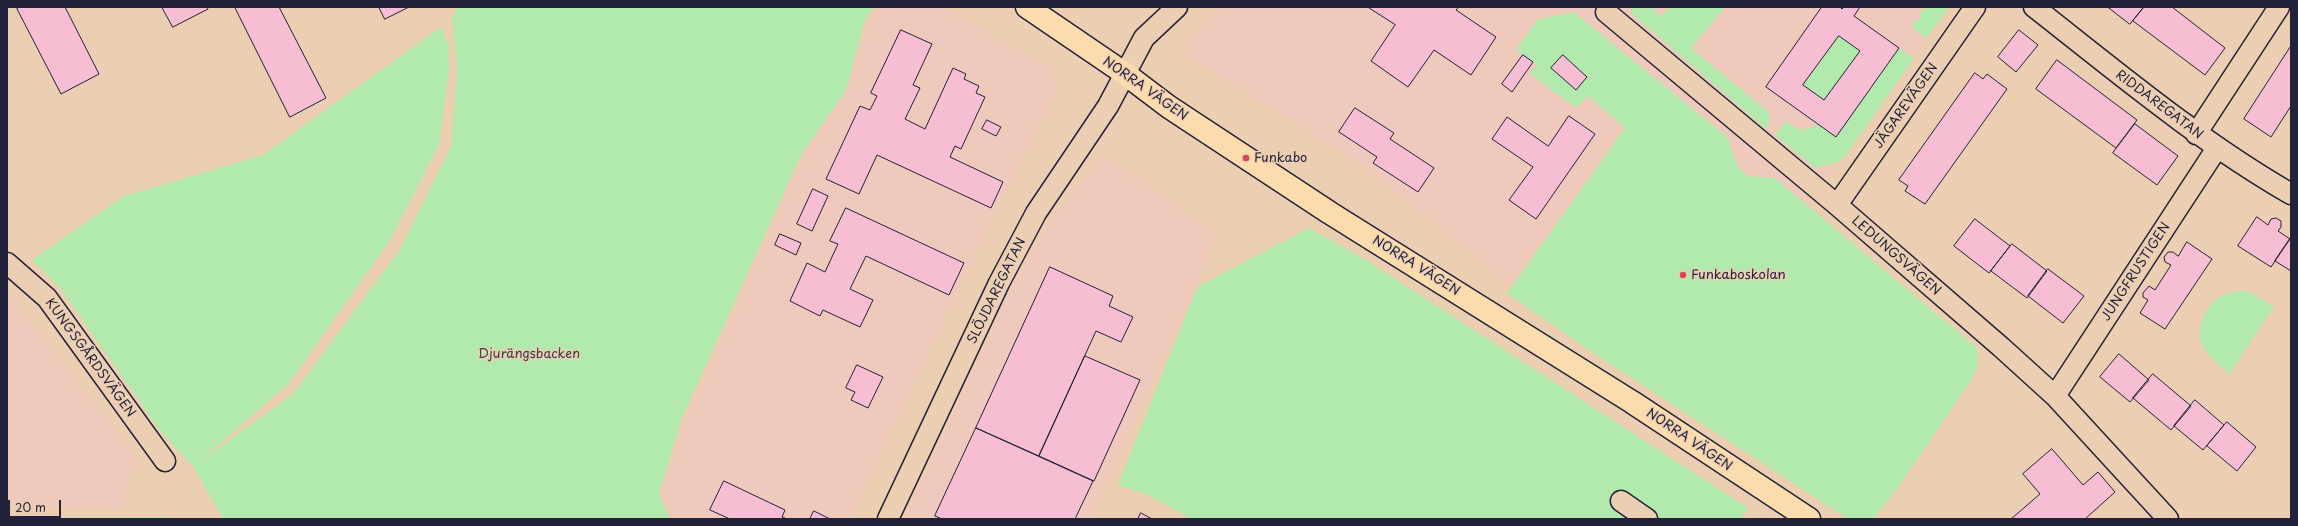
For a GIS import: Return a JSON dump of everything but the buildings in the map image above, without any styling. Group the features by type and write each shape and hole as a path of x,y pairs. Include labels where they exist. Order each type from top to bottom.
{"main road":[{"name":"NORRA VÄGEN","path":"1027,7 1124,73 1169,107 1330,213 1632,402 1809,519"}],"street":[{"name":"SLÖJDAREGATAN","path":"888,519 1000,283 1036,213 1108,106 1124,73 1144,38 1177,7"},
{"name":"JÄGAREVÄGEN","path":"1838,205 1975,7"},
{"name":"RIDDAREGATAN","path":"2034,7 2196,134 2249,170 2291,194"},
{"path":"2196,134 2279,7"},
{"name":"LEDUNGSVÄGEN","path":"1606,12 1838,205 2055,396 2168,519"},
{"name":"JUNGFRUSTIGEN","path":"2055,396 2217,148"},
{"name":"KUNGSGÅRDSVÄGEN","path":"7,263 47,298 165,461"},
{"path":"1621,501 1647,519"}],"shaded area":[{"path":"878,7 941,7 1052,68 1055,96 989,226 850,519 671,519 662,494 684,426 802,159 845,94 872,19"},
{"name":"Funkaboskolan","path":"1219,7 1946,7 1797,219 1569,331 1358,162 1190,57 1187,41"},
{"path":"1105,155 1216,234 1197,287 1091,519 904,519 1012,286 1053,218"},
{"path":"7,294 40,333 137,461 119,508 7,506"}],"green space":[{"name":"Djurängsbacken","path":"458,7 874,7 865,20 846,90 801,155 681,420 659,494 670,519 223,519 193,466 161,432 60,288 32,260 124,196 263,155 441,27 449,47 449,71 439,144 390,240 289,383 199,462 293,394 399,251 451,146 457,72 452,17"},
{"path":"1630,7 1651,7 1661,16 1670,7 1725,7 1691,48 1770,113 1768,117 1770,121 1766,129 1632,14"},
{"path":"1928,7 1949,7 1926,38 1913,29 1913,22 1920,19 1921,11"},
{"path":"1574,12 1727,137 1739,168 1743,172 1754,177 1775,178 1978,349 1977,369 1969,383 1899,486 1873,519 1848,519 1589,350 1507,293 1625,128 1588,96 1576,108 1530,74 1537,65 1516,50 1538,19"},
{"path":"1839,36 1860,51 1824,100 1803,85"},
{"path":"1899,48 1914,58 1846,155 1838,162 1815,168 1775,135 1786,121 1799,130 1815,127 1818,124 1836,137"},
{"path":"1309,228 1366,260 1748,508 1740,519 1192,519 1146,494 1118,485 1197,287"},
{"path":"2247,291 2274,306 2229,374 2204,349 2200,337 2200,329 2205,313 2215,300 2233,292"},
{"path":"171,517 172,519 7,519 7,518"}],"place":[{"name":"Funkabo","path":"1246,158"},
{"name":"Funkaboskolan","path":"1683,275"}]}
